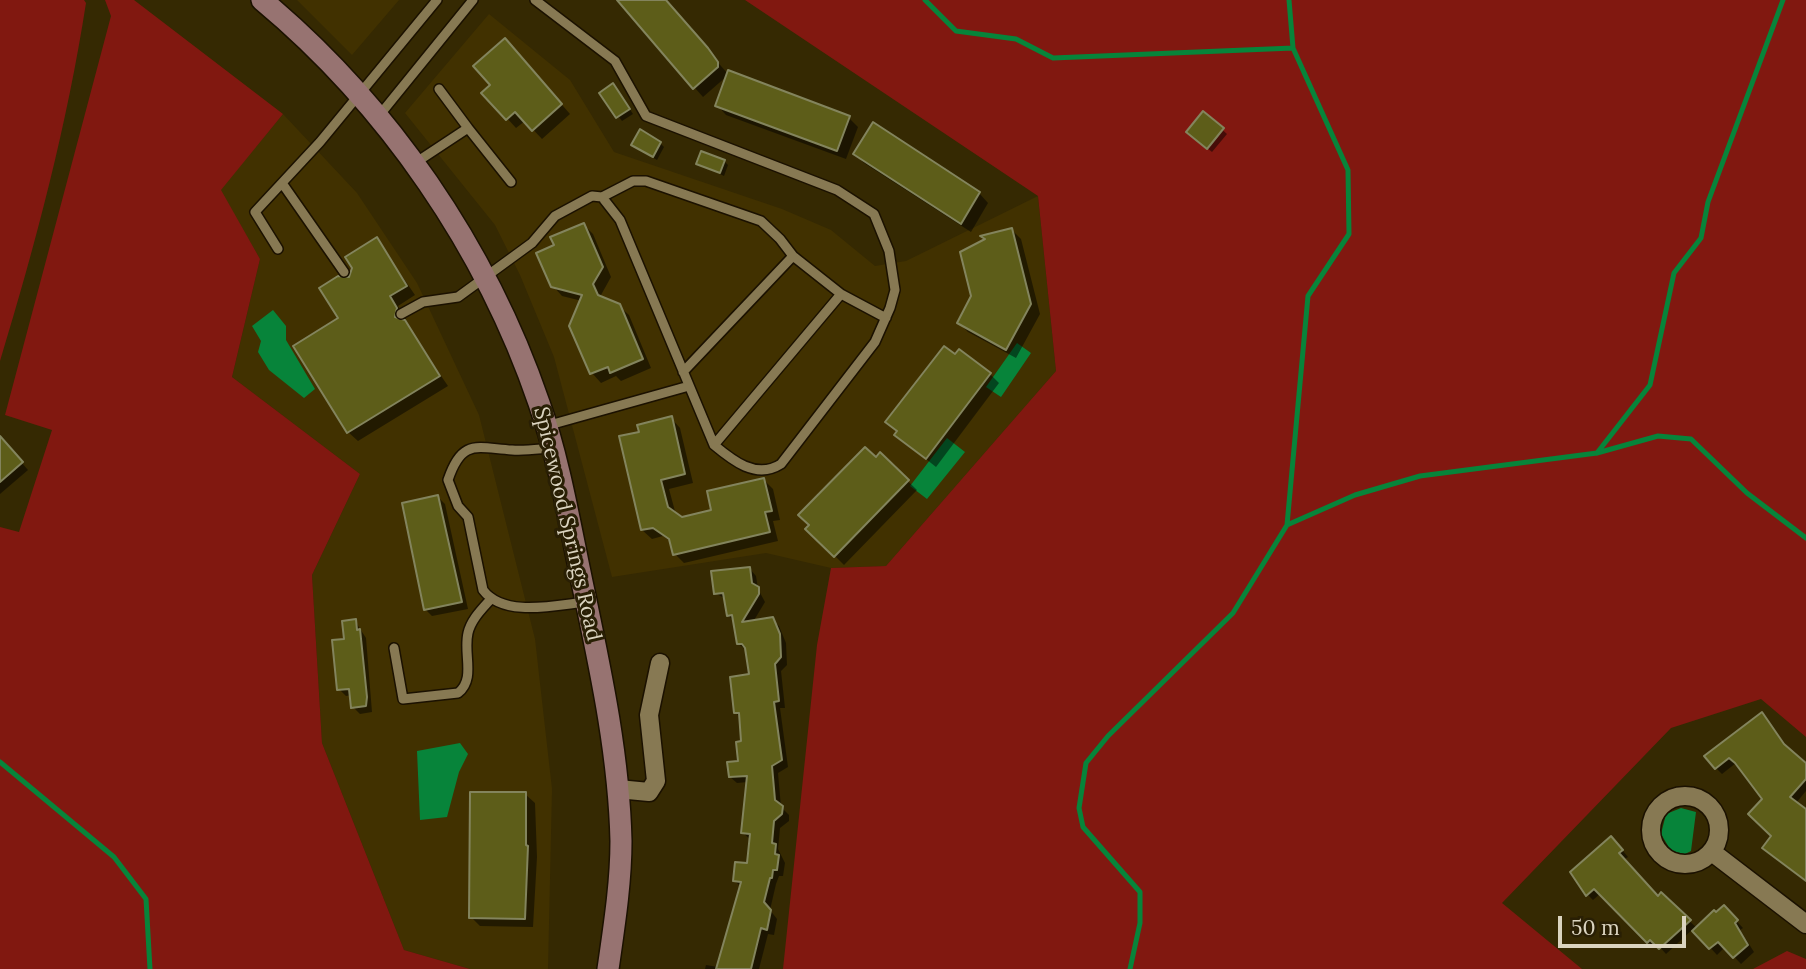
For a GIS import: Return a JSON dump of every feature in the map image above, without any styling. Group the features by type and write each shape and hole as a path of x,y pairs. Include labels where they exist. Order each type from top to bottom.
{"main road":[{"name":"Spicewood Springs Road","path":"264,1 317,47 414,164 486,277 516,340 552,447 613,736 618,789 620,865 608,969"}],"street":[{"path":"618,789 649,792 656,781 649,715 660,663"},
{"path":"1712,852 1806,924"}],"lane":[{"path":"278,249 255,212 358,96 436,0"},
{"path":"377,118 473,0"},
{"path":"535,0 615,61 646,116 837,190 874,214 890,251 895,290 886,318 875,342 780,464 764,470 740,466 714,445 620,219 602,197"},
{"path":"439,89 511,182"},
{"path":"414,164 468,128"},
{"path":"401,314 423,303 458,297 532,243 555,216 592,196 602,197 633,181 646,181 761,221 793,256 841,295 886,318"},
{"path":"282,183 344,272"},
{"path":"683,372 793,256"},
{"path":"714,445 841,295"},
{"path":"546,426 689,386"},
{"path":"552,447 510,450 487,445 474,447 460,456 448,480 458,506 468,517 483,590 490,600 520,607 586,602"},
{"path":"394,648 403,699 458,693 465,688 468,678 466,646 470,624 490,600"}],"shaded area":[{"path":"0,0 84,0 86,3 70,94 49,184 0,361"},
{"path":"105,0 134,0 283,114 221,190 260,259 232,377 360,474 312,575 322,743 404,950 470,969 0,969 0,527 19,532 52,430 5,415 111,16"},
{"path":"297,0 399,0 352,55"},
{"path":"745,0 1806,0 1806,737 1761,699 1671,728 1502,903 1582,969 783,969 817,645 831,568 886,566 1056,371 1038,196"},
{"path":"489,14 570,80 614,152 782,209 831,230 875,266 906,261 1038,196 1056,371 886,566 831,568 766,553 612,577 554,357 520,275 495,225 405,113"},
{"path":"283,114 357,193 417,283 479,415 535,639 552,789 548,969 470,969 404,950 322,743 312,575 360,474 232,377 260,259 220,190"},
{"path":"273,310 286,326 286,340 315,389 304,398 269,370 258,352 261,341 252,326"},
{"path":"1017,343 1031,353 1001,397 986,387"},
{"path":"947,438 965,452 927,499 910,486"},
{"path":"460,743 468,754 459,772 447,817 420,820 417,751"},
{"path":"1681,808 1696,812 1691,851 1685,854 1671,851 1661,834 1666,814"},
{"path":"1787,951 1806,959 1806,969 1753,969"}],"building":[{"path":"617,0 666,0 708,48 718,62 718,67 693,89"},
{"path":"505,38 562,104 532,131 515,112 506,120 481,93 490,85 473,66"},
{"path":"728,70 850,116 837,151 715,106"},
{"path":"613,83 630,109 616,118 599,93"},
{"path":"1203,111 1224,128 1207,149 1186,132"},
{"path":"873,122 980,192 961,224 853,154"},
{"path":"640,129 661,142 653,157 631,145"},
{"path":"701,151 725,160 720,173 696,164"},
{"path":"584,223 603,267 593,284 598,295 620,304 643,359 610,373 608,367 590,374 569,326 582,295 551,287 536,253 554,245 550,237"},
{"path":"1012,228 1031,304 1006,350 957,323 971,296 960,252 985,239 980,236"},
{"path":"377,237 407,286 390,296 397,308 395,317 405,320 440,376 347,433 293,346 338,318 319,288 338,276 349,277 352,268 345,257"},
{"path":"944,346 955,354 959,349 991,373 926,459 894,435 897,431 885,422"},
{"path":"672,416 685,474 661,480 668,507 682,517 711,510 707,491 764,478 772,511 765,512 770,532 673,555 669,539 653,528 641,530 619,436 639,432 637,425"},
{"path":"0,436 23,462 0,482"},
{"path":"865,447 876,457 880,452 909,480 834,557 805,529 809,525 798,515"},
{"path":"438,495 462,602 424,610 402,503"},
{"path":"750,567 752,583 759,587 759,594 742,622 773,617 780,634 781,657 775,664 779,701 774,702 782,760 772,766 775,800 783,806 782,814 774,821 772,843 776,844 775,854 779,855 777,870 773,870 764,902 771,910 767,930 761,928 751,969 716,969 741,882 733,881 735,862 747,863 750,834 741,833 747,776 729,777 727,762 738,761 736,742 741,741 739,713 734,713 730,677 749,674 745,648 742,644 737,644 732,615 727,616 723,593 714,594 711,571"},
{"path":"356,619 357,630 360,629 367,697 366,706 351,708 349,689 337,690 332,640 344,639 342,621"},
{"path":"1762,712 1784,744 1806,763 1806,779 1790,797 1806,809 1806,881 1762,848 1771,836 1748,814 1762,799 1735,763 1729,758 1715,769 1704,756"},
{"path":"470,792 526,792 528,846 525,919 469,918"},
{"path":"1611,836 1623,850 1619,853 1658,896 1661,892 1691,920 1659,949 1650,940 1647,943 1594,889 1586,896 1570,872"},
{"path":"1724,905 1738,920 1735,923 1748,945 1733,958 1718,942 1709,949 1692,931 1714,910 1716,912"}],"waterway":[{"path":"925,0 956,31 1016,39 1053,58 1293,48"},
{"path":"1130,969 1140,923 1140,892 1083,827 1079,808 1086,763 1108,736 1233,613 1287,525 1308,296 1349,234 1348,170 1293,48 1289,0"},
{"path":"1597,453 1650,385 1674,273 1701,238 1708,202 1783,0"},
{"path":"1287,525 1355,495 1420,476 1597,453 1658,436 1691,439 1747,493 1806,538"},
{"path":"0,762 114,857 146,899 150,969"}]}
